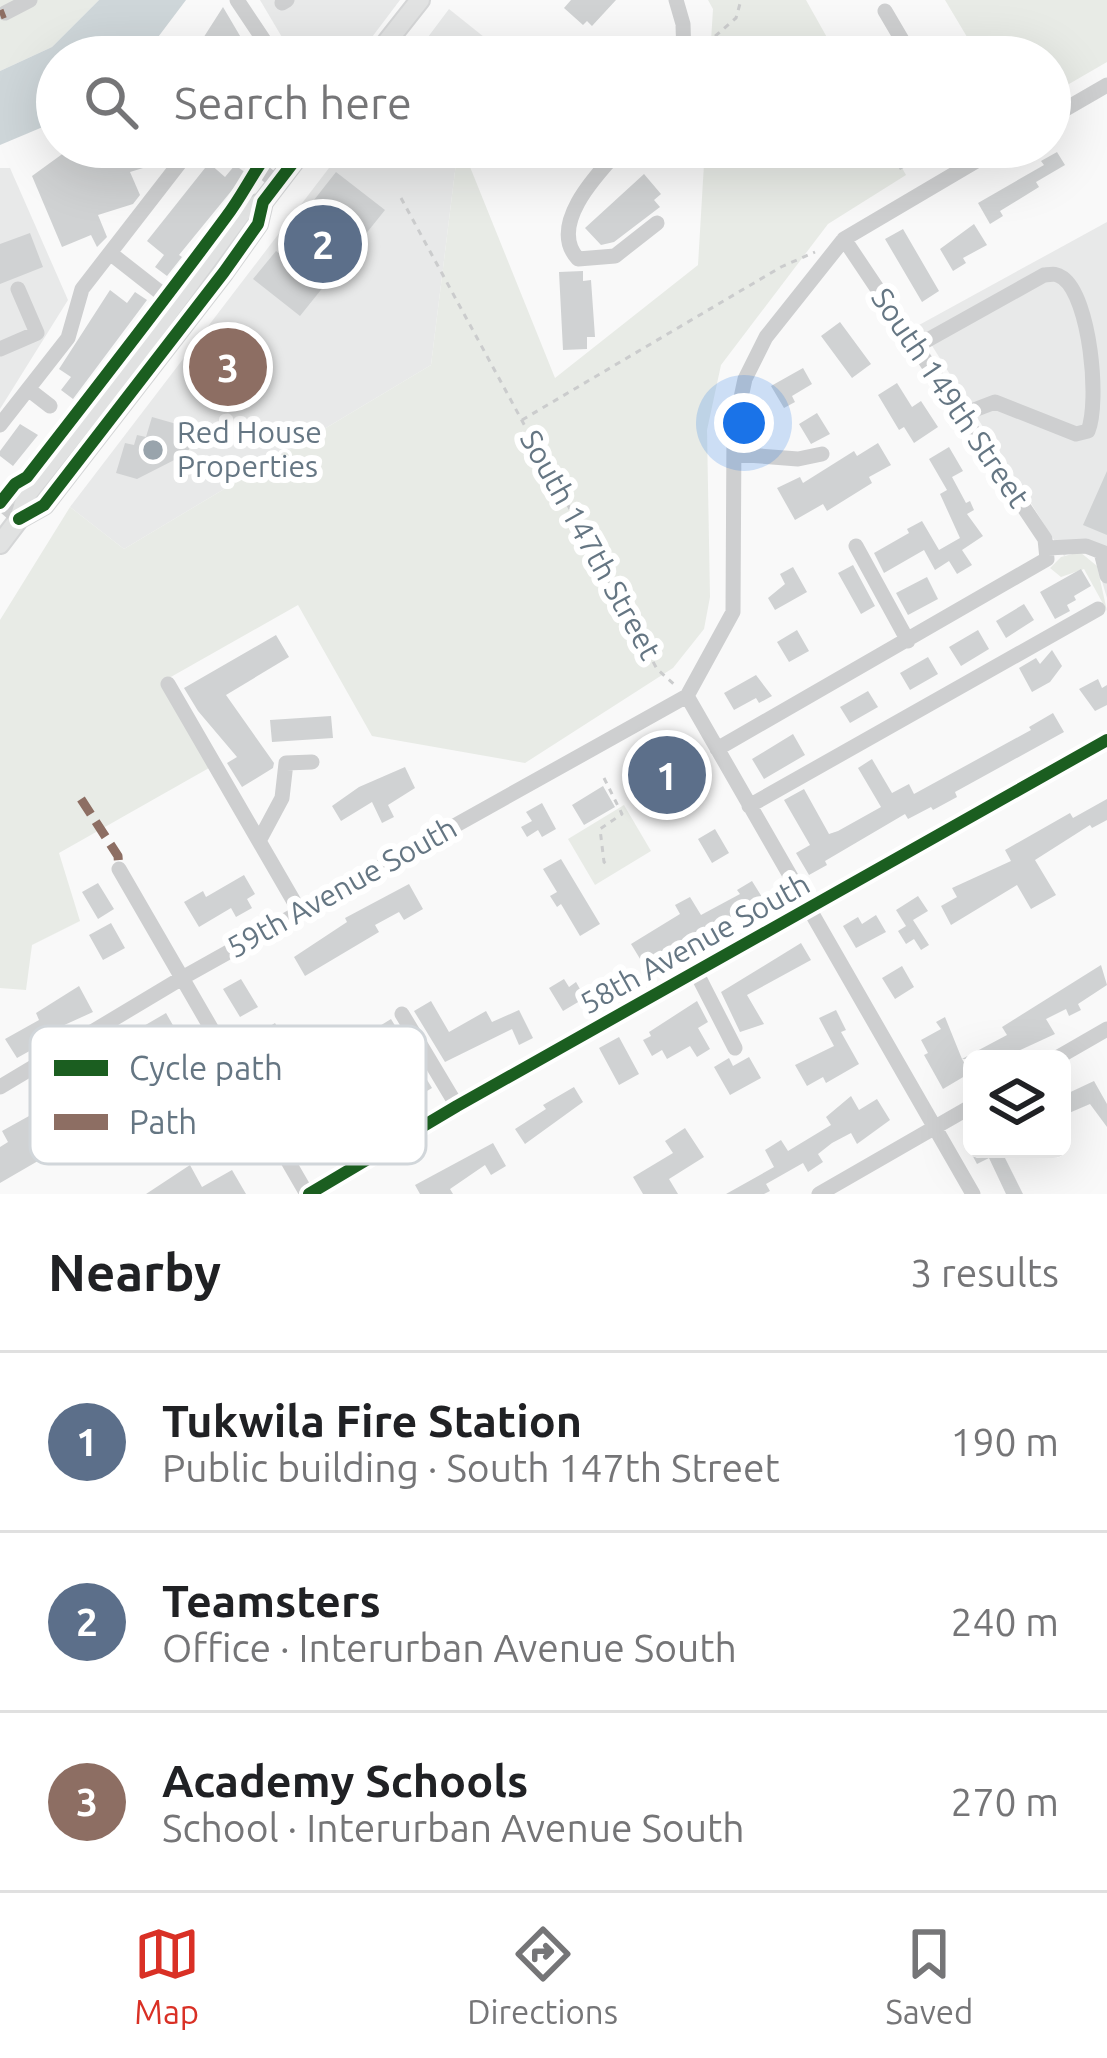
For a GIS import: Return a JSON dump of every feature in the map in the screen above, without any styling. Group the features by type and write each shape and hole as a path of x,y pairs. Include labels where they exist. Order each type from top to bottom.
{"main road":[{"path":"392,36 420,0"},
{"path":"0,544 19,519 27,494 243,211 262,202 289,168"},
{"path":"19,519 44,506 191,317 258,224 262,202"}],"street":[{"path":"5,13 30,0"},
{"path":"236,0 260,36"},
{"path":"676,0 685,36"},
{"path":"885,11 900,36"},
{"path":"1071,106 1107,85"},
{"path":"0,425 68,338 82,289 176,168"},
{"path":"259,168 278,183"},
{"path":"606,168 578,204 566,234 569,249 578,259 615,256 656,223"},
{"path":"949,168 844,239 766,337 754,359 738,402 733,612 687,696 973,1194"},
{"name":"South 149th Street","path":"844,239 1047,554"},
{"path":"110,253 175,304"},
{"path":"915,346 1044,274 1067,281 1091,358 1088,430 1076,434 995,402 961,415"},
{"path":"0,349 37,334 18,289"},
{"path":"28,389 50,406"},
{"path":"734,454 797,460 822,454"},
{"path":"0,502 19,519"},
{"path":"717,748 908,640 1047,554 1079,545 1104,553 1107,576"},
{"path":"856,546 908,640"},
{"path":"749,806 1098,609"},
{"path":"168,684 300,912"},
{"name":"59th Avenue South","path":"102,1026 687,696"},
{"name":"58th Avenue South","path":"426,1124 1107,740"},
{"path":"259,841 283,798 286,763 312,762"},
{"path":"119,869 210,1026"},
{"path":"696,971 735,1048"},
{"path":"402,1014 409,1026"},
{"path":"1071,1050 1107,1029"},
{"path":"426,1054 457,1106"},
{"name":"59th Avenue South","path":"0,1087 30,1069"},
{"path":"819,1194 963,1111"},
{"path":"290,1164 308,1194"},
{"name":"58th Avenue South","path":"308,1194 359,1164"}],"path":[{"path":"714,36 736,18 741,0"},
{"path":"522,420 781,266 844,239"},
{"path":"604,778 622,814 600,829 604,862 610,867"}],"shaded area":[{"path":"0,0 99,0 63,36 36,36 36,54 0,71"},
{"path":"99,0 186,0 159,36 63,36"},
{"path":"260,0 400,0 373,36 281,36"},
{"path":"708,0 806,0 826,36 711,36 713,9"},
{"path":"945,0 1107,0 1107,62 1071,83 1071,36 966,36"},
{"path":"449,9 483,36 429,36"},
{"path":"36,54 36,130 0,145 0,71"},
{"path":"0,168 10,168 68,300 0,409"},
{"path":"329,168 455,168 431,365 124,549 70,507"},
{"path":"455,168 470,168 555,378 698,265 704,168 902,168 906,175 828,224 721,365 707,430 710,597 704,629 673,668 525,763 372,736 298,605 162,682 209,768 59,853 80,921 32,945 26,990 0,988 0,620 70,507 124,549 431,365"},
{"path":"1107,222 1107,598 1095,558 1070,552 1064,556 919,325"},
{"path":"1080,552 1097,566 1107,611 1084,569 1061,577 1050,568 1061,557"},
{"path":"624,805 651,851 595,885 568,839"}],"building":[{"path":"571,0 616,0 592,26 587,21 583,25 564,8"},
{"path":"223,7 240,36 204,36"},
{"path":"43,168 143,168 130,172 140,195 133,204 98,215 107,237 97,247 91,235 62,247 32,176"},
{"path":"205,168 215,168 225,177 232,168 246,173 167,276 155,267 164,255 147,241"},
{"path":"1039,168 1060,168 1036,182 1039,187 1000,211 1003,216 990,224 978,203"},
{"path":"336,172 385,210 300,316 253,279 276,251 281,255 320,205 314,200"},
{"path":"644,174 661,194 654,200 660,207 614,242 601,245 585,228"},
{"path":"974,224 987,245 963,258 966,263 953,271 940,249"},
{"path":"903,229 939,291 922,302 885,239"},
{"path":"30,233 43,267 0,284 0,244"},
{"path":"583,271 583,281 591,280 595,337 587,337 587,349 563,350 559,272"},
{"path":"110,290 127,303 135,292 147,300 73,399 61,390 71,377 59,369"},
{"path":"840,322 871,364 852,378 821,336"},
{"path":"231,332 257,342 267,368 257,394 231,404 205,394 195,368 205,342"},
{"path":"803,368 812,384 792,396 795,402 784,408 771,386"},
{"path":"897,383 912,407 921,401 938,427 914,443 904,427 899,430 878,395"},
{"path":"817,413 830,434 811,444 799,424"},
{"path":"152,417 194,429 188,453 137,479 116,473 125,443 134,445 137,435 146,437"},
{"path":"20,424 38,435 13,466 0,451"},
{"path":"878,443 891,465 869,477 872,483 827,511 823,504 795,520 777,488 800,477 803,483 854,451 857,456"},
{"path":"949,447 963,471 952,477 966,503 970,501 974,510 967,514 983,536 962,550 972,565 957,574 949,561 935,570 924,550 884,573 874,553 922,521 939,550 960,538 940,494 947,490 929,459"},
{"path":"1107,471 1107,535 1083,525"},
{"path":"853,565 875,606 861,614 838,573"},
{"path":"793,567 807,592 775,610 768,598 785,584 780,574"},
{"path":"1081,569 1091,586 1074,596 1076,600 1067,605 1070,611 1055,619 1040,592"},
{"path":"927,577 938,599 908,615 896,593"},
{"path":"1024,604 1034,620 1006,638 996,621"},
{"path":"797,630 809,651 789,662 777,642"},
{"path":"978,630 989,649 961,666 949,647"},
{"path":"276,635 289,657 226,695 274,763 242,787 227,763 237,757 184,688"},
{"path":"1052,650 1062,666 1050,682 1032,692 1019,668 1036,658 1040,664"},
{"path":"928,657 938,674 910,690 900,673"},
{"path":"756,675 772,696 759,703 756,698 734,710 724,693"},
{"path":"1098,679 1102,688 1107,685 1107,705 1095,711 1079,689"},
{"path":"868,691 878,707 850,723 840,707"},
{"path":"1053,713 1064,732 955,792 957,797 933,810 908,819 905,814 809,875 796,853 810,845 784,800 804,789 829,834 881,807 858,768 872,759 892,793 909,784 914,794 1031,730"},
{"path":"331,716 333,738 272,742 270,720"},
{"path":"793,734 805,755 764,779 752,759"},
{"path":"675,751 691,782 659,799 642,768"},
{"path":"405,767 415,788 388,805 394,817 382,823 372,802 341,821 332,806 359,787"},
{"path":"603,786 615,807 584,825 572,805"},
{"path":"1107,799 1107,820 1090,825 1035,860 1056,895 1031,909 1017,885 951,925 941,906 957,897 952,888 1011,861 1005,850 1070,813 1073,818"},
{"path":"542,803 556,829 542,837 538,830 527,837 521,827 532,821 526,812"},
{"path":"715,829 729,853 712,863 698,839"},
{"path":"561,859 600,924 580,936 561,904 557,907 550,896 557,892 543,869"},
{"path":"244,875 255,894 247,899 252,908 236,917 231,908 199,927 184,902 203,891 206,897"},
{"path":"752,881 767,905 751,914 749,910 648,972 631,944 680,914 675,905 690,897 701,915 740,894 737,890"},
{"path":"98,883 114,909 98,919 82,892"},
{"path":"409,884 423,909 404,920 399,912 375,925 379,932 305,976 294,957 347,922 345,918"},
{"path":"918,896 928,911 913,920 929,945 921,950 914,939 906,944 898,931 906,926 896,910"},
{"path":"876,915 886,932 856,948 843,926 858,917 862,924"},
{"path":"111,923 125,948 103,960 89,935"},
{"path":"801,943 811,960 747,995 764,1024 740,1032 721,992"},
{"path":"1101,965 1107,985 1078,1004 1081,1010 1069,1016 1066,1009 1046,1019 1055,1034 1020,1050 979,1050 1007,1035 1002,1027"},
{"path":"902,966 914,987 895,999 882,978"},
{"path":"241,979 258,1007 240,1017 223,989"},
{"path":"564,979 569,987 576,982 585,998 563,1011 549,988"},
{"path":"79,986 93,1012 62,1026 30,1026 30,1051 17,1058 5,1039 39,1020 36,1013"},
{"path":"431,1001 449,1032 486,1011 492,1022 519,1010 533,1038 519,1045 512,1029 445,1062 414,1011"},
{"path":"697,1001 708,1022 698,1028 710,1049 697,1057 690,1046 667,1059 662,1050 652,1056 643,1040 651,1036 649,1032"},
{"path":"836,1010 846,1030 841,1032 859,1064 826,1083 823,1077 807,1086 795,1065 834,1046 819,1018"},
{"path":"166,1013 174,1026 144,1026"},
{"path":"945,1017 963,1061 963,1077 943,1089 921,1040 941,1029 936,1022"},
{"path":"619,1037 639,1074 619,1085 599,1048"},
{"path":"749,1057 761,1078 730,1095 714,1067 729,1058 733,1066"},
{"path":"1094,1081 1107,1104 1107,1127 1090,1104 1071,1112 1071,1092"},
{"path":"574,1087 583,1102 525,1144 515,1129"},
{"path":"851,1096 859,1110 877,1099 890,1120 857,1144 851,1133 832,1143 818,1154 823,1162 808,1172 803,1163 766,1184 770,1191 764,1194 726,1194 774,1167 765,1150 781,1140 788,1151 831,1125 826,1117"},
{"path":"30,1115 33,1164 0,1183 0,1147 8,1142 2,1131"},
{"path":"685,1128 704,1157 669,1179 678,1194 643,1194 633,1177 673,1153 665,1141"},
{"path":"493,1143 506,1166 491,1175 485,1165 450,1189 453,1194 420,1194 415,1185"},
{"path":"989,1158 1005,1158 1023,1194 1006,1194"},
{"path":"190,1165 202,1187 232,1170 246,1194 146,1194"}],"marked path":[{"path":"0,15 5,13"},
{"path":"81,799 118,856 119,869"}],"cycle path":[{"path":"0,503 27,477 152,315 258,168"},
{"path":"19,519 44,505 224,272 258,224 263,202 289,168"},
{"path":"426,1124 1107,740"},
{"path":"309,1194 359,1164"}],"place":[{"name":"Teamsters","path":"323,244"},
{"name":"Academy Schools","path":"228,367"},
{"name":"Red House Properties","path":"153,450"},
{"name":"Tukwila Fire Station","path":"667,775"}]}
